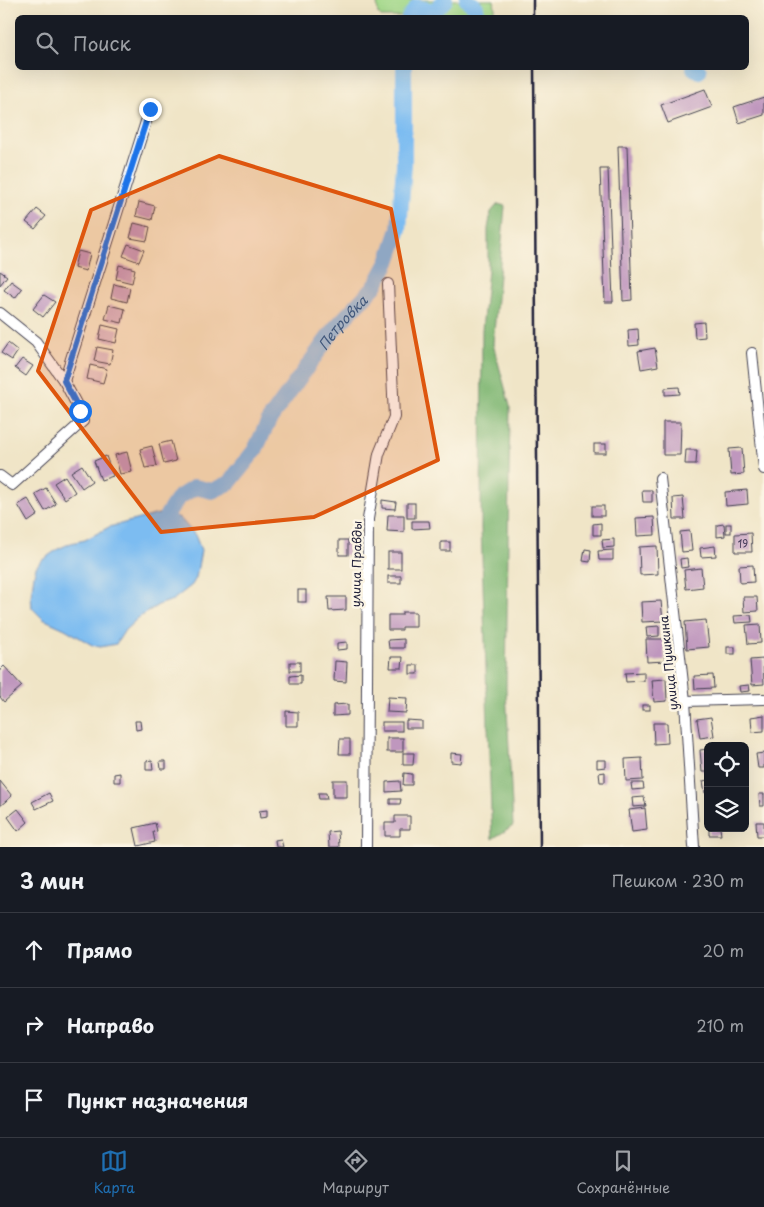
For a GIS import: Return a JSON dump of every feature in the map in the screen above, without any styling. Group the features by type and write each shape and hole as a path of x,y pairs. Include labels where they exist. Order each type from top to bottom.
{"street":[{"path":"64,381 150,109"},
{"name":"улица Правды","path":"366,847 368,520 379,454 394,417 388,284"},
{"path":"0,313 36,342 64,381 80,411 83,421 12,486 0,476"},
{"path":"752,353 764,469"},
{"name":"улица Пушкина","path":"660,478 685,701 694,847"},
{"path":"685,701 764,700"}],"highlighted area":[{"path":"219,156 391,209 438,460 314,517 161,532 38,371 91,210"}],"green space":[{"path":"377,0 494,0 495,10 492,15 378,14"},
{"path":"498,204 505,206 493,344 510,406 506,689 513,826 492,839 481,528 482,330 488,270 488,229 491,212"}],"water":[{"path":"158,514 173,515 180,518 195,535 201,550 196,578 192,585 173,600 158,605 138,618 125,630 116,644 100,647 92,645 43,619 32,608 31,596 34,575 36,567 41,561 58,549 71,543 85,540 109,527"}],"building":[{"path":"705,89 712,107 668,123 661,105"},
{"path":"764,97 764,115 739,123 734,107"},
{"path":"618,146 627,146 632,300 623,301"},
{"path":"600,169 608,169 613,302 605,302"},
{"path":"139,202 155,206 152,220 136,216"},
{"path":"37,209 46,216 35,229 26,222"},
{"path":"134,223 150,227 147,241 130,238"},
{"path":"128,244 144,250 139,262 123,256"},
{"path":"78,251 90,254 86,271 74,268"},
{"path":"119,265 135,269 132,283 116,279"},
{"path":"0,271 7,276 0,285"},
{"path":"11,281 22,289 15,298 4,290"},
{"path":"114,284 130,288 127,302 111,298"},
{"path":"44,295 55,302 43,317 33,309"},
{"path":"109,305 125,309 122,323 105,319"},
{"path":"704,322 705,337 695,338 694,323"},
{"path":"102,325 119,329 116,343 99,339"},
{"path":"638,329 639,345 629,346 628,330"},
{"path":"8,343 18,351 12,360 1,353"},
{"path":"97,347 113,350 110,364 94,361"},
{"path":"655,348 658,366 641,369 638,351"},
{"path":"22,359 33,366 26,376 15,368"},
{"path":"90,365 107,369 103,383 87,379"},
{"path":"679,387 680,394 665,395 665,388"},
{"path":"663,422 681,422 680,455 663,455"},
{"path":"171,441 176,461 164,464 159,444"},
{"path":"594,444 606,444 606,453 594,453"},
{"path":"152,446 157,466 145,468 140,449"},
{"path":"742,448 744,474 731,475 729,449"},
{"path":"686,450 697,450 696,464 685,464"},
{"path":"127,452 132,472 120,474 115,455"},
{"path":"106,456 113,476 101,480 94,461"},
{"path":"82,465 92,481 82,488 71,472"},
{"path":"65,476 75,492 65,499 54,483"},
{"path":"46,488 56,504 45,511 35,494"},
{"path":"642,490 652,490 652,502 643,502"},
{"path":"747,490 748,504 726,506 725,492"},
{"path":"683,497 685,519 674,519 673,498"},
{"path":"28,499 38,515 28,522 18,505"},
{"path":"382,500 396,502 395,509 382,508"},
{"path":"407,503 415,503 415,518 407,518"},
{"path":"592,506 604,506 604,516 592,516"},
{"path":"388,515 404,515 404,532 387,531"},
{"path":"654,517 655,535 637,536 636,518"},
{"path":"412,521 429,521 430,528 412,529"},
{"path":"601,523 601,535 593,535 593,524"},
{"path":"724,524 725,536 717,537 717,525"},
{"path":"726,524 731,524 731,533 726,533"},
{"path":"690,531 692,551 682,552 680,532"},
{"path":"751,533 752,552 735,552 735,534"},
{"path":"614,539 614,547 603,548 602,540"},
{"path":"339,540 348,540 348,555 339,555"},
{"path":"441,542 450,542 450,551 441,551"},
{"path":"657,546 658,574 640,575 639,547"},
{"path":"715,546 716,556 701,557 700,548"},
{"path":"585,549 591,550 590,562 583,561"},
{"path":"613,550 613,560 599,560 598,551"},
{"path":"388,552 401,552 401,569 388,569"},
{"path":"687,558 688,567 681,568 680,559"},
{"path":"753,565 754,582 740,583 739,566"},
{"path":"701,568 703,587 686,589 684,570"},
{"path":"388,576 401,576 401,583 388,583"},
{"path":"298,590 306,590 306,602 298,602"},
{"path":"328,597 346,597 346,610 329,611"},
{"path":"743,597 757,597 758,611 744,612"},
{"path":"661,601 663,621 642,622 641,602"},
{"path":"402,612 416,612 416,627 388,630 388,615 402,615"},
{"path":"751,615 752,622 735,623 734,616"},
{"path":"706,620 709,647 687,649 685,622"},
{"path":"760,624 761,643 748,644 746,625"},
{"path":"659,626 659,636 647,637 646,627"},
{"path":"404,639 404,648 389,648 388,640"},
{"path":"646,639 664,639 665,661 647,662"},
{"path":"347,642 347,649 337,650 337,643"},
{"path":"727,647 735,647 735,654 727,654"},
{"path":"391,657 403,657 402,668 390,668"},
{"path":"763,659 764,684 752,685 750,660"},
{"path":"335,661 347,662 346,682 334,681"},
{"path":"290,662 300,662 300,671 290,671"},
{"path":"410,665 418,665 418,674 410,674"},
{"path":"4,666 22,686 4,702 0,697 0,670"},
{"path":"644,672 644,681 626,682 625,673"},
{"path":"301,675 301,684 290,684 290,676"},
{"path":"713,675 714,688 695,689 694,676"},
{"path":"666,679 667,701 654,702 652,680"},
{"path":"749,685 750,691 740,692 739,686"},
{"path":"388,697 407,698 406,713 387,712"},
{"path":"348,704 348,715 333,716 333,705"},
{"path":"642,705 650,705 650,710 642,710"},
{"path":"286,711 298,712 298,726 286,726"},
{"path":"764,715 764,731 752,732 751,717"},
{"path":"711,717 714,736 700,738 697,719"},
{"path":"406,720 422,721 422,728 406,728"},
{"path":"135,721 140,721 141,729 136,730"},
{"path":"382,722 402,722 402,731 382,731"},
{"path":"653,723 667,723 668,743 654,744"},
{"path":"387,738 403,738 403,752 387,752"},
{"path":"340,739 350,739 350,754 339,754"},
{"path":"700,750 704,750 704,772 702,772"},
{"path":"403,753 414,753 413,765 403,765"},
{"path":"451,753 462,754 461,763 451,762"},
{"path":"764,753 764,768 758,768 756,754"},
{"path":"642,758 643,780 626,781 625,759"},
{"path":"152,760 153,770 146,770 146,761"},
{"path":"597,760 606,760 606,767 597,768"},
{"path":"160,761 166,761 166,769 161,769"},
{"path":"605,772 605,782 600,782 599,773"},
{"path":"120,773 120,782 114,782 114,774"},
{"path":"404,773 412,774 412,785 403,785"},
{"path":"333,780 347,780 347,797 333,797"},
{"path":"0,781 12,796 0,806"},
{"path":"400,781 401,791 386,792 386,782"},
{"path":"631,783 643,783 644,789 632,790"},
{"path":"49,793 53,801 36,809 32,802"},
{"path":"318,793 326,793 327,799 319,799"},
{"path":"759,794 764,794 764,806 760,806"},
{"path":"644,797 646,806 633,807 632,798"},
{"path":"390,799 401,799 400,804 390,804"},
{"path":"645,808 647,830 632,832 629,810"},
{"path":"18,809 28,822 18,831 8,817"},
{"path":"267,810 267,817 260,818 259,811"},
{"path":"395,816 410,816 410,829 400,829 400,836 385,836 385,823 395,823"},
{"path":"756,822 764,822 764,836 757,836"},
{"path":"155,823 157,831 153,832 155,842 138,846 134,828"},
{"path":"338,831 339,847 329,847 328,832"},
{"path":"709,832 721,832 721,835 709,835"},
{"path":"281,839 283,847 276,847 275,840"}],"waterway":[{"name":"Петровка","path":"411,15 417,7 434,11 445,0"},
{"name":"Петровка","path":"467,0 476,7 477,15"},
{"name":"Петровка","path":"167,515 178,498 195,487 212,491 229,483 255,450 269,420 335,328 375,286 388,262 399,229 404,165 404,70"}],"railway":[{"path":"533,0 533,15"},
{"path":"534,70 540,847"}],"route":[{"path":"80,411 64,381 150,109"}]}
